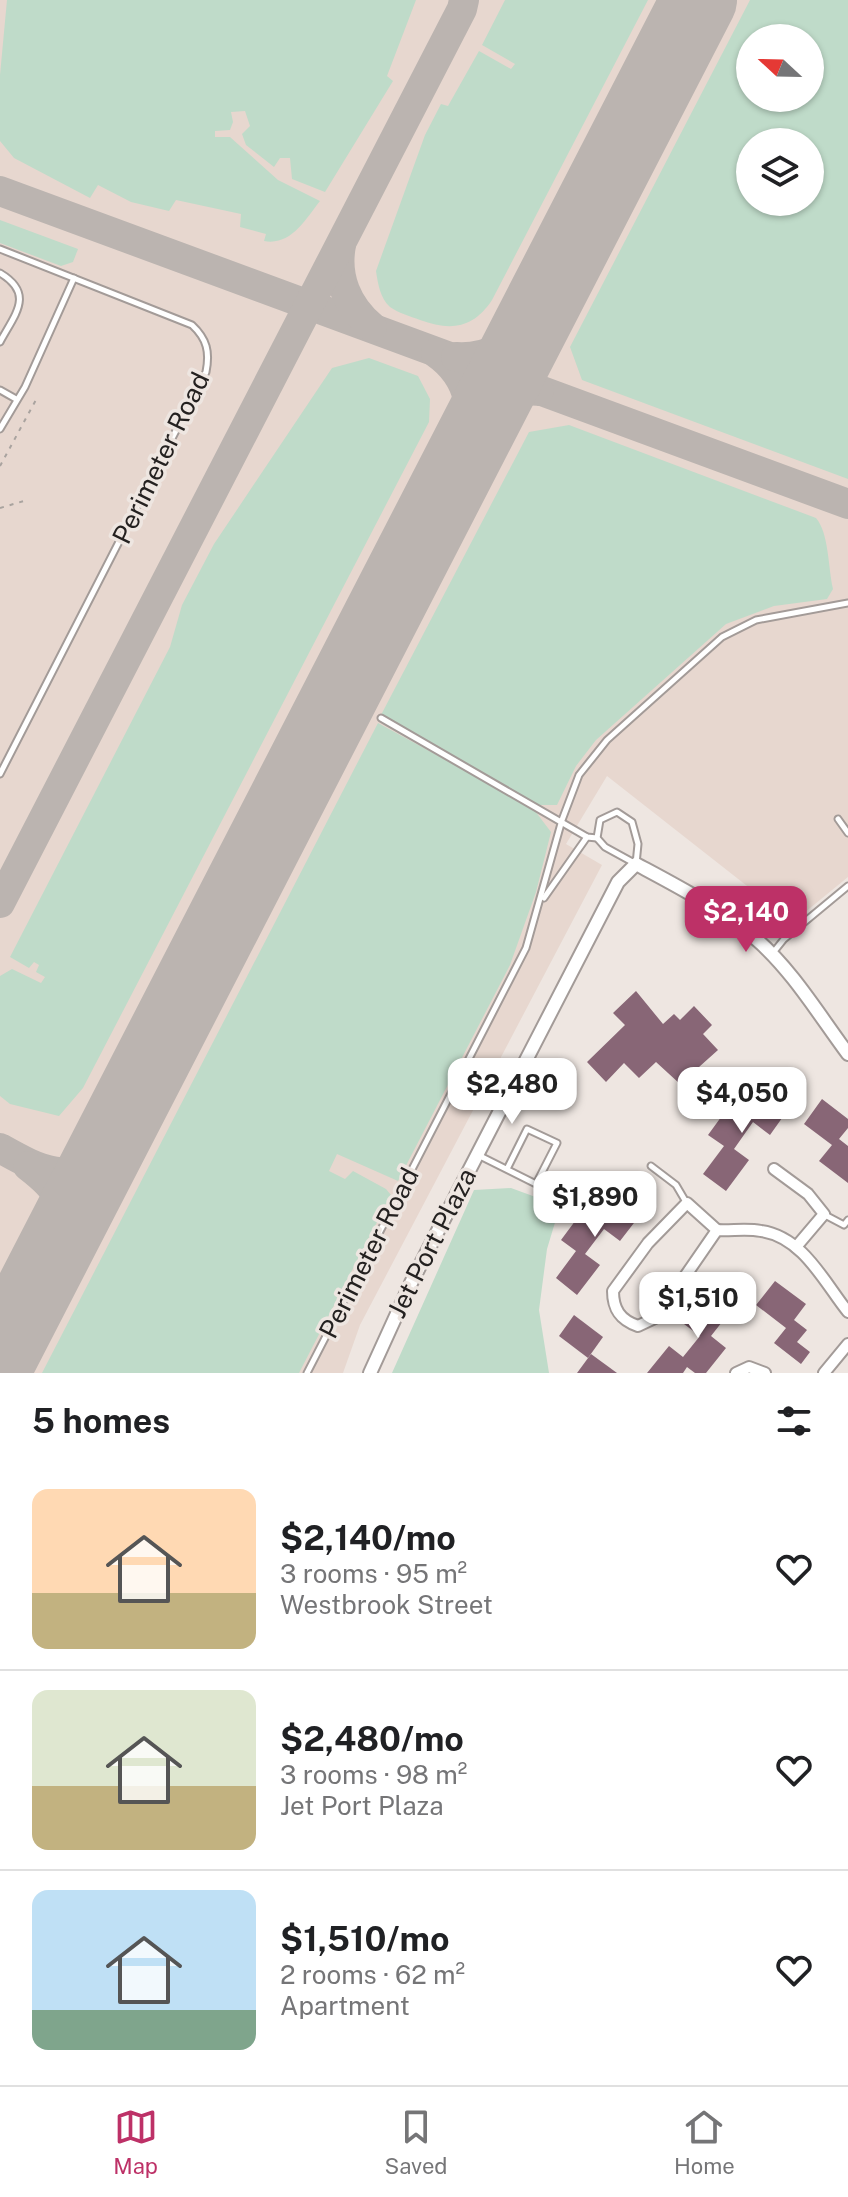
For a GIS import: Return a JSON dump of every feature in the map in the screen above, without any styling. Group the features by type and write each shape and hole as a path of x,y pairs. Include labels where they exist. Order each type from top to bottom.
{"street":[{"path":"636,864 722,913 772,954 848,1054"},
{"name":"Jet Port Plaza","path":"370,1373 390,1325 618,882 636,864"},
{"path":"774,1169 808,1194 824,1214 796,1247"},
{"path":"717,1230 657,1317 638,1326 626,1322 617,1312 613,1291 648,1243 687,1203 717,1230 766,1231 796,1247 848,1312"},
{"path":"824,1373 848,1344"},
{"path":"736,1373 749,1367 765,1373"}],"lane":[{"name":"Perimeter Road","path":"0,249 192,325 203,336 208,361 192,400 0,774"},
{"path":"0,273 13,282 20,293 19,307 0,342"},
{"path":"0,429 25,387 74,278"},
{"path":"0,390 16,399"},
{"name":"Perimeter Road","path":"307,1373 514,972 540,903 562,820 579,775 594,754 722,637 756,620 848,603"},
{"path":"381,718 587,837 597,838"},
{"path":"617,812 628,817 638,844 636,864 605,847 597,838 597,825 605,815 617,812"},
{"path":"838,819 848,833"},
{"path":"540,903 587,837"},
{"path":"772,954 784,939 848,886"},
{"path":"477,1154 536,1184 557,1143 527,1129 507,1169"},
{"path":"651,1166 676,1185 687,1203"},
{"path":"824,1214 844,1225 848,1220"}],"path":[{"path":"0,466 37,398"},
{"path":"0,508 24,501"}],"shaded area":[{"path":"0,0 848,0 848,877 793,922 607,776 566,844 602,865 360,1325 343,1373 0,1373"}],"green space":[{"path":"7,0 416,0 387,76 393,81 325,192 292,179 290,158 280,158 274,167 246,145 242,134 250,126 245,111 231,112 233,122 230,130 215,131 215,137 230,137 278,180 320,201 290,236 282,240 264,241 266,234 240,227 241,214 176,200 169,211 131,202 98,185 90,198 14,158 0,141 0,75"},
{"path":"505,0 648,0 492,300 469,322 441,326 390,307 382,295 376,271 425,135 441,104 448,106 479,51 511,69 515,64 482,45"},
{"path":"750,0 848,0 848,479 582,380 570,347 736,27 736,112 824,112 824,24 738,24"},
{"path":"0,220 78,249 73,262 61,266 0,243"},
{"path":"369,358 418,376 430,399 429,422 83,1088 59,1116 10,1104 0,1096 0,976 12,969 41,983 45,977 36,972 39,965 34,962 29,968 10,957 170,647 182,605 214,544 332,368"},
{"path":"569,425 816,518 826,541 833,589 827,599 774,606 726,624 596,740 576,766 557,805 539,805 381,715 529,432"},
{"path":"378,723 532,807 551,832 536,892 510,965 398,1181 337,1154 329,1171 345,1179 353,1171 386,1189 391,1195 299,1373 42,1373"},
{"path":"511,1188 560,1206 547,1249 539,1310 549,1373 392,1373 474,1190"}],"building":[{"path":"636,991 663,1024 674,1014 680,1020 694,1006 712,1025 703,1034 718,1050 680,1084 656,1062 639,1078 624,1063 606,1082 587,1062 625,1025 613,1013"},
{"path":"769,1087 792,1104 770,1135 753,1122 734,1149 749,1160 726,1191 703,1174 724,1146 708,1135 732,1102 749,1115"},
{"path":"822,1099 848,1119 848,1128 839,1139 848,1146 848,1183 819,1161 832,1145 804,1124"},
{"path":"621,1192 644,1210 620,1241 604,1229 585,1254 600,1265 577,1295 556,1278 576,1251 561,1240 584,1209 600,1220"},
{"path":"775,1281 806,1304 794,1320 807,1330 797,1342 810,1352 801,1364 774,1343 786,1328 756,1305"},
{"path":"711,1290 733,1308 711,1336 726,1348 706,1373 695,1373 687,1367 683,1373 647,1373 669,1346 683,1357 700,1336 684,1324"},
{"path":"574,1315 603,1337 588,1358 559,1336"},
{"path":"591,1354 617,1373 577,1373"}],"taxiway":[{"path":"0,903 464,0"},
{"path":"0,191 848,504"},
{"path":"341,245 340,268 345,290 356,310 372,327"},
{"path":"456,357 490,353 517,337 534,321"},
{"path":"436,353 458,374 468,399 470,413 464,456"},
{"path":"481,423 513,394 539,391"},
{"path":"0,1148 42,1169 55,1172 81,1168 107,1148"},
{"path":"28,1166 48,1183 59,1200 62,1219 58,1245"}],"runway":[{"path":"0,1356 699,0"}]}
